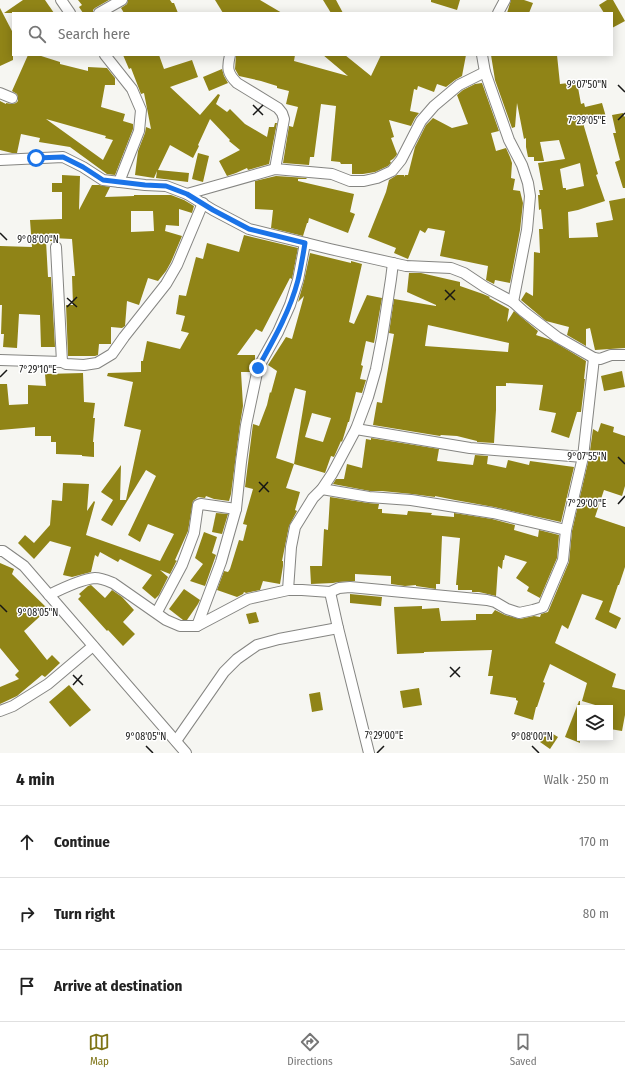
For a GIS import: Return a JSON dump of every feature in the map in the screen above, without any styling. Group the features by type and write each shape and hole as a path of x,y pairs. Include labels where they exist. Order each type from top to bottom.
{"street":[{"path":"61,0 69,12"},
{"path":"101,12 122,0"},
{"path":"499,12 505,0"},
{"path":"106,56 132,89 140,110 140,131 119,182"},
{"path":"112,56 121,76"},
{"path":"230,56 227,67 233,78 273,104 282,113 284,119 275,169"},
{"path":"482,56 485,72 509,140 522,165 528,183 530,196 527,230 513,302"},
{"path":"187,194 275,169 332,174 350,181 364,182 377,178 392,171 401,160 421,121 434,106 459,85 485,72"},
{"path":"0,93 12,98"},
{"path":"0,160 63,157 83,167 103,180 166,186 187,194 249,229 406,266 451,268 464,273 485,287 513,302 557,337 594,358 600,359 611,355 625,355"},
{"path":"0,360 62,362 66,364 84,365 97,363 112,354 166,284 177,265 203,203"},
{"path":"197,626 221,562 236,509 246,425 258,368 278,332 290,305 298,280 305,243"},
{"path":"56,247 62,362"},
{"path":"288,590 291,547 295,527 313,498 322,489 332,474 356,429 368,397 376,369 393,263"},
{"path":"49,595 86,579 96,578 114,583 157,612 166,620 180,626 197,626 248,599 288,590 330,592 339,588 350,587 487,600 518,612 543,607 562,560 566,530 582,457 594,358"},
{"path":"356,429 470,448 582,457"},
{"path":"322,489 369,497 411,500 493,513 566,530"},
{"path":"157,612 182,565 194,533 198,505 201,504 236,509"},
{"path":"0,551 3,551 24,566 186,753"},
{"path":"330,592 369,753"},
{"path":"176,741 224,672 237,659 257,645 279,638 338,628"},
{"path":"0,711 13,706 48,684 93,646"}],"building":[{"path":"23,0 45,0 53,12 12,12 4,13"},
{"path":"78,0 109,0 95,8 93,12 82,12 79,7 82,5"},
{"path":"128,0 170,0 174,3 178,12 123,12 121,8 127,4"},
{"path":"215,0 260,0 280,12 222,12"},
{"path":"323,0 336,0 342,12 330,12"},
{"path":"431,0 460,0 457,10 431,2"},
{"path":"511,0 524,0 533,3 529,12 507,12"},
{"path":"607,0 613,0 625,21 613,27 613,12 603,12 599,5"},
{"path":"0,8 12,31 13,60 0,66"},
{"path":"28,56 41,56 60,62 60,64 88,71 88,67 107,68 115,78 115,85 105,85 101,107 125,114 123,121 133,124 133,129 115,175 107,174 70,147 39,142 40,138 21,134 17,153 0,150 0,101 6,104 16,103 18,101 17,94 12,91","holes":["46,119 106,136 105,138 113,140 103,160"]},
{"path":"123,56 159,56 164,69 192,60 198,77 170,87 200,115 218,94 220,95 216,104 227,112 230,109 245,124 267,137 269,127 274,127 275,123 277,123 269,164 248,170 247,168 227,176 219,161 240,150 229,141 230,140 210,119 193,158 170,145 158,170 189,173 188,182 156,178 157,171 154,178 135,175 138,151 146,127 151,129 144,93 141,94 131,68 129,69"},
{"path":"236,56 295,56 294,61 348,76 324,56 346,56 371,76 381,56 466,56 462,76 446,87 437,84 434,92 418,86 417,90 414,89 410,111 419,113 411,126 389,120 394,137 391,138 397,154 396,156 390,161 391,163 388,166 375,172 363,174 352,174 352,164 341,164 340,162 331,161 336,106 321,104 314,157 310,157 309,165 283,163 289,126 293,127 298,107 286,104 289,91 277,88 277,86 261,81 239,76 235,69"},
{"path":"491,56 557,56 560,84 577,82 581,104 584,103 585,107 602,103 606,117 583,123 598,174 596,175 605,201 568,212 569,238 598,237 596,223 613,220 609,201 625,198 625,348 595,350 590,328 586,329 586,346 567,335 569,327 546,321 521,300 526,292 533,296 534,252 540,253 539,229 543,229 538,195 540,195 539,190 543,190 538,163 565,159 559,140 540,142 544,161 534,161 534,157 528,157 526,138 524,139 517,103 515,127 512,128 495,80","holes":["580,163 584,186 566,190 566,188 563,188 560,169"]},
{"path":"222,69 228,83 209,91 203,77"},
{"path":"482,83 499,131 491,133 496,151 506,148 512,163 511,178 515,179 513,190 520,191 523,203 520,230 510,283 495,280 494,284 486,280 488,266 440,256 445,231 428,228 425,233 420,230 408,259 394,253 396,248 368,237 386,192 389,180 397,175 404,175 405,177 405,175 408,175 415,147 426,125 433,118 452,128 468,124 457,95 475,84"},
{"path":"623,113 624,117 625,116 625,188 623,188 615,162 620,160 613,133 616,133 612,115"},
{"path":"198,153 209,156 203,182 192,179"},
{"path":"62,175 80,176 79,210 92,185 110,187 105,197 171,195 194,206 192,213 179,209 179,226 166,225 165,231 182,236 171,262 158,281 148,278 139,305 127,301 125,326 122,328 111,327 111,344 99,344 98,355 95,356 68,356 66,305 73,305 72,276 75,276 72,239 52,238 52,241 46,241 48,277 51,277 55,347 41,347 40,315 19,314 17,348 3,347 4,334 1,334 2,305 0,305 0,246 32,247 30,220 62,219 62,192 52,192 52,183 62,183","holes":["131,211 153,211 154,231 131,232"]},
{"path":"276,176 307,178 298,179 298,181 354,194 350,212 355,214 348,233 309,218 303,236 271,228 273,210 255,209 255,181"},
{"path":"244,235 298,248 292,279 290,278 262,332 256,329 237,355 255,355 255,361 250,372 241,372 243,406 229,501 214,499 206,496 205,498 198,497 193,501 188,531 175,560 177,561 170,574 160,570 168,577 159,595 155,599 142,588 152,575 120,559 118,562 100,552 98,557 95,555 91,572 72,577 63,575 71,547 50,541 34,559 18,543 25,535 34,543 50,525 52,500 62,501 63,483 89,484 87,511 94,501 95,502 86,535 160,561 174,534 148,524 140,542 128,535 156,476 146,470 112,526 101,520 113,500 101,492 121,465 120,500 126,500 141,430 124,426 133,382 107,376 108,373 141,372 141,361 143,361 147,341 180,349 189,333 181,331 185,316 176,314 179,295 186,296 196,257 203,259 207,243 239,252"},
{"path":"310,253 351,263 351,261 362,264 349,322 354,324 367,295 382,298 374,343 366,341 361,365 363,366 360,379 366,380 362,393 356,392 349,422 342,442 341,441 334,457 331,456 325,473 294,464 286,488 300,492 295,510 297,511 289,526 282,561 283,566 280,584 263,581 260,590 246,593 244,592 237,597 217,590 224,571 228,572 230,569 239,540 243,541 247,525 243,524 253,489 245,487 253,424 259,426 277,371 268,365 286,337 292,339 304,296 298,302","holes":["295,388 306,391 294,464 276,458","312,413 331,418 323,442 305,437"]},
{"path":"409,273 421,273 460,282 460,286 490,297 489,298 509,309 507,322 514,311 538,331 536,335 551,340 586,361 581,412 577,412 569,438 551,432 556,413 539,410 543,385 506,383 506,386 496,386 494,443 477,442 457,436 440,436 373,425 377,402 382,403 394,334 389,333 394,299 436,306 407,292","holes":["428,325 509,343 508,352 425,346"]},
{"path":"622,371 625,387 604,391 601,376"},
{"path":"83,373 84,402 95,403 93,418 95,418 93,442 94,457 56,454 56,442 51,442 51,436 35,436 35,427 0,430 0,384 7,384 9,405 28,404 28,385 46,386 45,374"},
{"path":"601,423 614,427 613,432 625,436 625,486 622,496 604,490 595,517 625,527 625,567 609,612 621,618 616,629 595,619 603,601 582,594 568,629 562,625 555,643 616,674 612,687 625,690 625,715 622,731 613,730 613,705 595,705 582,701 587,683 550,664 543,682 545,683 533,720 514,714 518,701 516,698 490,694 493,676 488,676 492,650 397,654 394,607 422,606 422,609 439,608 441,621 476,620 476,614 492,614 495,610 505,615 520,619 534,616 540,617 541,614 548,612 569,562 572,531 589,458 593,429 598,432"},
{"path":"371,438 439,449 437,461 473,465 475,455 488,456 487,464 506,468 508,460 529,465 530,461 574,467 561,522 435,496 370,491 333,484 336,479 344,479 347,464 362,468 366,439 371,440"},
{"path":"330,497 379,504 378,509 382,509 382,513 407,515 408,511 454,517 454,513 492,519 515,525 514,530 538,537 539,530 559,535 557,558 540,598 527,591 529,587 516,578 527,562 505,555 502,569 498,566 496,596 472,592 472,590 458,590 458,585 456,585 460,538 442,536 440,584 436,584 436,589 416,585 405,586 391,584 391,576 355,574 355,581 311,584 310,566 322,566 324,529 328,530"},
{"path":"216,513 228,514 222,534 212,532"},
{"path":"204,532 217,537 212,553 216,555 205,586 190,581 203,564 195,558"},
{"path":"0,563 14,569 12,574 48,609 24,631 47,660 52,655 60,663 45,677 42,675 17,696 0,704 0,687 19,679 15,675 19,671 0,648"},
{"path":"91,585 105,598 112,590 122,597 134,610 123,622 135,634 123,646 78,599 81,596 79,594"},
{"path":"184,589 200,600 187,620 183,620 169,609"},
{"path":"350,594 382,597 381,606 350,603"},
{"path":"256,612 259,622 249,624 246,614"},
{"path":"69,685 91,710 70,727 49,702"},
{"path":"419,688 422,705 403,708 400,691"},
{"path":"320,692 323,710 312,712 309,694"},
{"path":"577,706 577,741 580,741 580,743 565,737"},
{"path":"548,731 558,737 550,749 540,742"}],"route":[{"path":"36,158 63,157 83,167 103,180 166,186 187,194 249,229 305,243 298,280 290,305 278,332 258,368"}]}
